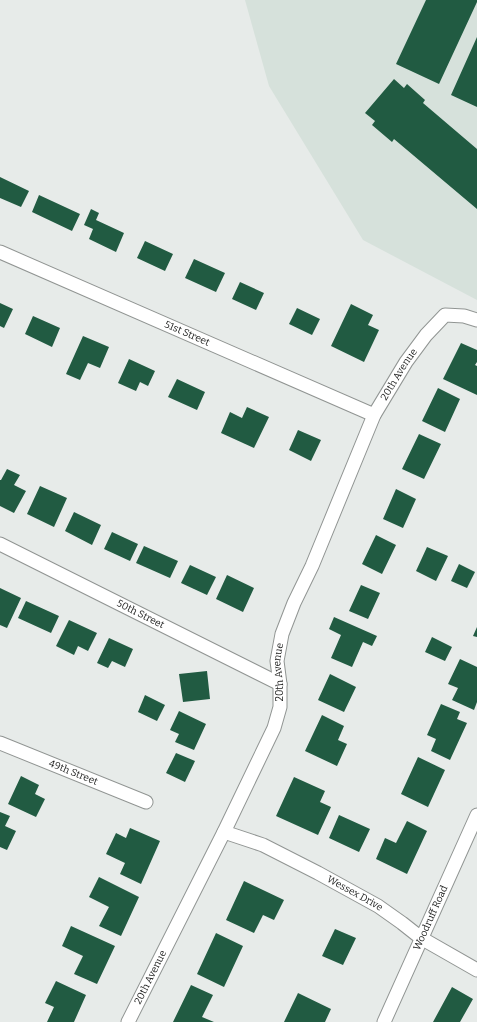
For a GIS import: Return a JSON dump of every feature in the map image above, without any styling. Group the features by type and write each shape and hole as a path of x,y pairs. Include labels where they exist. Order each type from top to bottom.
{"street":[{"name":"51st Street","path":"0,252 374,415"},
{"name":"20th Avenue","path":"128,1022 224,832 274,728 280,707 280,684 277,661 282,634 294,603 312,566 374,415 406,362 426,335 445,315 464,316 477,320"},
{"name":"50th Street","path":"0,544 280,684"},
{"name":"49th Street","path":"0,743 146,802"},
{"name":"Woodruff Road","path":"384,1022 477,815"},
{"name":"Wessex Drive","path":"224,832 263,844 318,873 378,906 421,938 477,970"}],"shaded area":[{"path":"245,0 477,0 477,300 363,240 269,86"}],"building":[{"path":"426,0 477,0 439,84 396,64"},
{"path":"477,37 477,107 451,95"},
{"path":"394,79 404,88 407,84 425,100 423,103 477,149 477,209 394,139 392,142 372,125 375,121 365,113"},
{"path":"0,177 29,191 21,207 0,198"},
{"path":"39,195 80,214 72,231 32,212"},
{"path":"91,209 99,213 96,220 124,233 116,252 89,239 93,229 84,225"},
{"path":"145,241 173,254 165,271 137,258"},
{"path":"194,259 225,273 216,292 185,278"},
{"path":"240,282 264,293 256,310 232,299"},
{"path":"0,303 13,309 4,328 0,326"},
{"path":"351,304 373,315 368,325 379,330 364,362 331,346"},
{"path":"297,308 320,319 312,335 289,324"},
{"path":"33,316 60,328 52,347 25,334"},
{"path":"83,336 109,347 100,368 88,363 80,380 66,374"},
{"path":"461,343 477,350 477,362 475,365 477,366 477,395 443,379"},
{"path":"129,359 155,371 148,386 140,382 136,391 118,383"},
{"path":"177,379 205,392 197,410 168,397"},
{"path":"438,388 460,399 445,432 422,421"},
{"path":"247,407 269,417 254,448 221,433 230,412 242,418"},
{"path":"298,430 321,440 311,461 289,450"},
{"path":"419,434 441,444 424,479 402,469"},
{"path":"7,469 20,475 14,485 26,491 14,513 0,506 0,480"},
{"path":"40,486 67,498 54,527 27,514"},
{"path":"396,489 416,499 403,528 383,519"},
{"path":"74,512 101,525 92,545 65,531"},
{"path":"112,532 138,544 130,561 104,549"},
{"path":"376,535 396,545 382,574 362,564"},
{"path":"144,546 178,561 170,578 136,563"},
{"path":"427,547 448,556 436,581 416,571"},
{"path":"459,564 475,572 467,588 451,581"},
{"path":"190,565 216,577 207,595 181,583"},
{"path":"227,575 254,588 243,612 216,599"},
{"path":"361,585 380,593 368,619 349,611"},
{"path":"0,588 21,598 7,628 0,625"},
{"path":"26,601 59,616 51,633 18,618"},
{"path":"334,617 377,636 372,646 363,642 352,667 331,658 341,635 329,629"},
{"path":"69,620 97,633 88,651 78,646 74,655 56,646"},
{"path":"477,627 477,637 473,636"},
{"path":"432,637 452,647 445,661 425,652"},
{"path":"109,638 133,649 125,667 112,661 108,668 97,663"},
{"path":"460,659 477,667 477,702 474,710 452,700 458,688 448,684"},
{"path":"207,671 210,699 183,702 179,674"},
{"path":"330,674 356,687 344,712 318,700"},
{"path":"145,695 165,705 157,721 138,712"},
{"path":"441,704 460,712 457,719 467,723 450,760 431,751 436,739 427,735"},
{"path":"179,711 206,724 194,750 175,742 179,734 170,730"},
{"path":"322,715 344,726 338,740 347,744 337,766 305,751"},
{"path":"176,753 195,761 185,782 166,773"},
{"path":"418,757 445,770 428,807 401,794"},
{"path":"21,776 39,785 35,794 45,799 36,817 8,804"},
{"path":"294,777 325,791 320,802 331,807 318,835 276,816"},
{"path":"0,812 10,816 5,826 16,831 7,850 0,847"},
{"path":"339,815 370,829 359,852 329,838"},
{"path":"407,821 427,831 407,874 376,859 385,838 396,843"},
{"path":"130,828 160,841 141,884 120,874 125,863 106,854 116,833 126,838"},
{"path":"99,877 139,897 121,936 99,926 109,907 89,897"},
{"path":"244,881 284,900 274,920 263,915 254,933 226,920"},
{"path":"71,926 115,946 97,984 74,974 83,956 62,946"},
{"path":"335,929 356,938 343,965 322,956"},
{"path":"216,933 243,946 224,987 197,974"},
{"path":"56,981 86,995 74,1022 47,1022 54,1007 45,1003"},
{"path":"191,985 213,995 202,1017 214,1022 173,1022"},
{"path":"452,987 473,999 460,1022 433,1022"},
{"path":"298,993 331,1009 325,1022 284,1022"}]}
